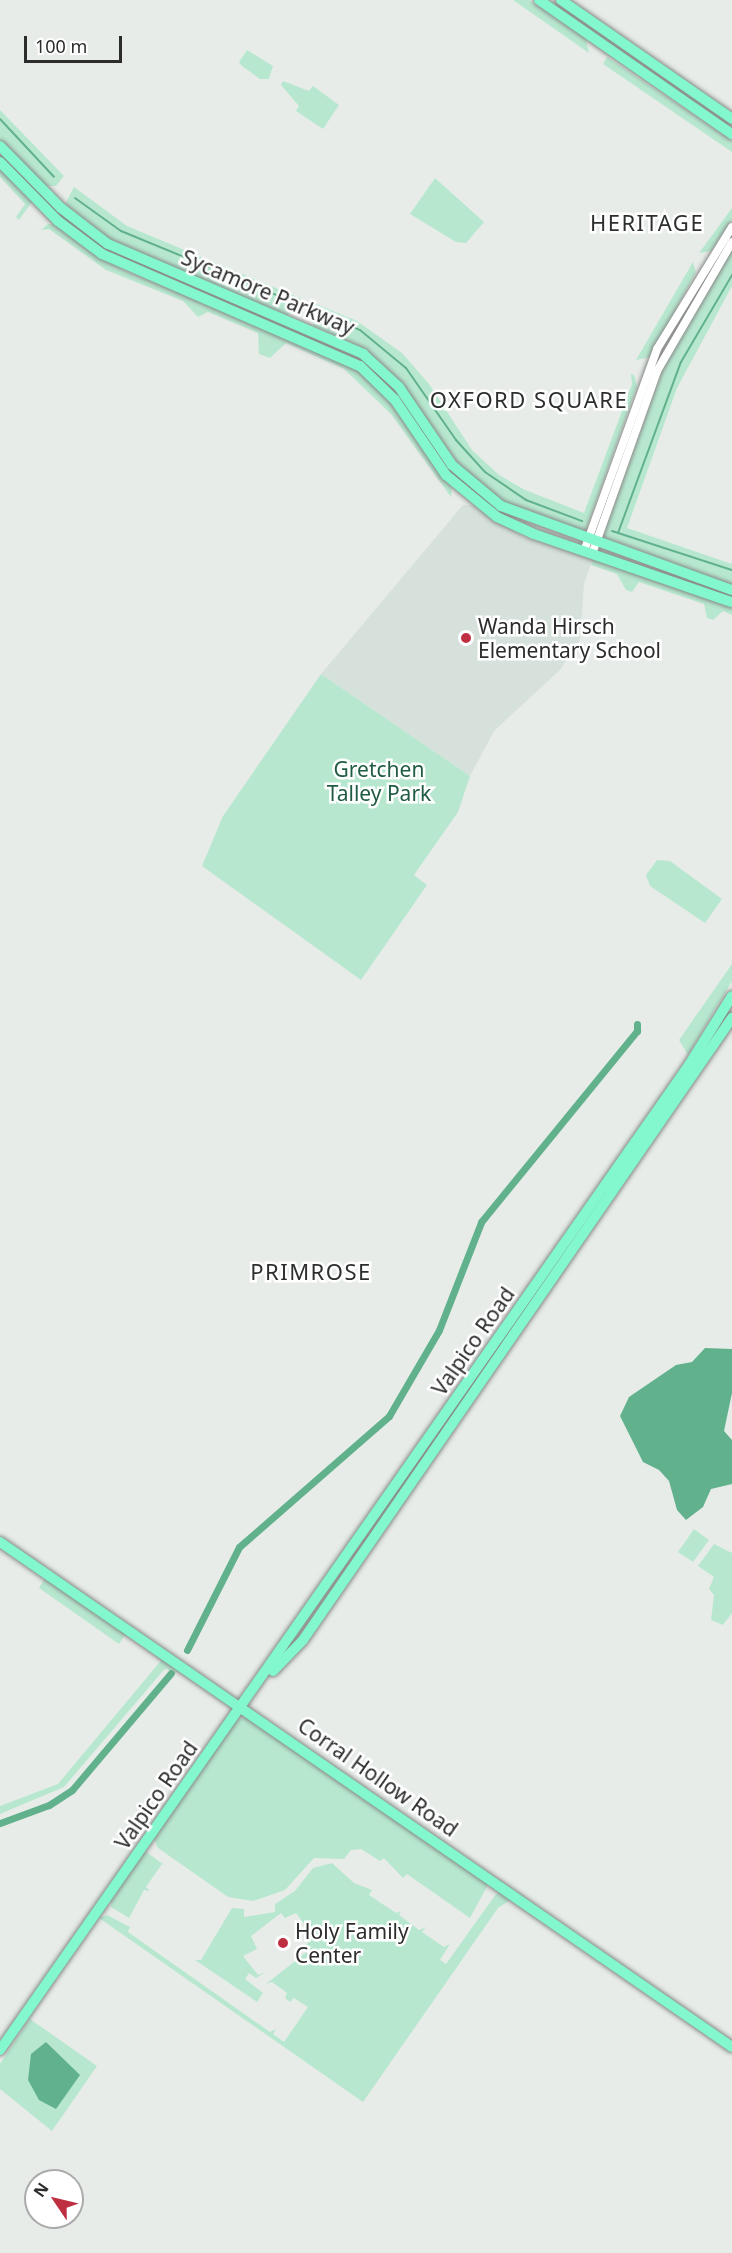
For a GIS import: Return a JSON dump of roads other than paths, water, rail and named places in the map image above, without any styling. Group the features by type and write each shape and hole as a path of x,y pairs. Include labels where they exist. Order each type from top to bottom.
{"main road":[{"path":"539,0 732,134"},
{"path":"561,0 732,119"},
{"name":"Sycamore Parkway","path":"0,146 61,208 108,244 363,354 399,387 445,456 471,484 513,513 590,547 732,602"},
{"name":"Sycamore Parkway","path":"0,162 67,229 115,261 315,343 360,366 387,390 441,469 474,501 510,524 732,591"},
{"name":"Valpico Road","path":"0,2050 103,1907 694,1059 732,996"},
{"name":"Valpico Road","path":"242,1707 303,1640 732,1018"},
{"path":"0,1533 29,1559"},
{"name":"Corral Hollow Road","path":"0,1542 29,1559 732,2047"},
{"name":"Valpico Road","path":"0,2061 103,1907"}],"street":[{"path":"590,547 657,349 732,227"},
{"path":"590,547 657,371 732,242"}],"waterway":[{"path":"0,119 54,177"},
{"path":"75,198 121,231 293,302"},
{"path":"618,533 681,362 732,275"},
{"path":"320,313 360,330 406,368 456,440 485,472 526,500 582,521"},
{"path":"612,531 732,570"},
{"path":"187,1650 239,1547 389,1416 439,1330 481,1222 637,1031 637,1024"},
{"path":"0,1823 49,1805 72,1790 171,1673"}],"place":[{"name":"Wanda Hirsch Elementary School","path":"466,638"},
{"name":"Holy Family Center","path":"283,1943"}],"district":[{"name":"HERITAGE","path":"647,223"},
{"name":"OXFORD SQUARE","path":"529,400"},
{"name":"PRIMROSE","path":"311,1272"}],"park label":[{"name":"Gretchen Talley Park","path":"379,781"}]}
